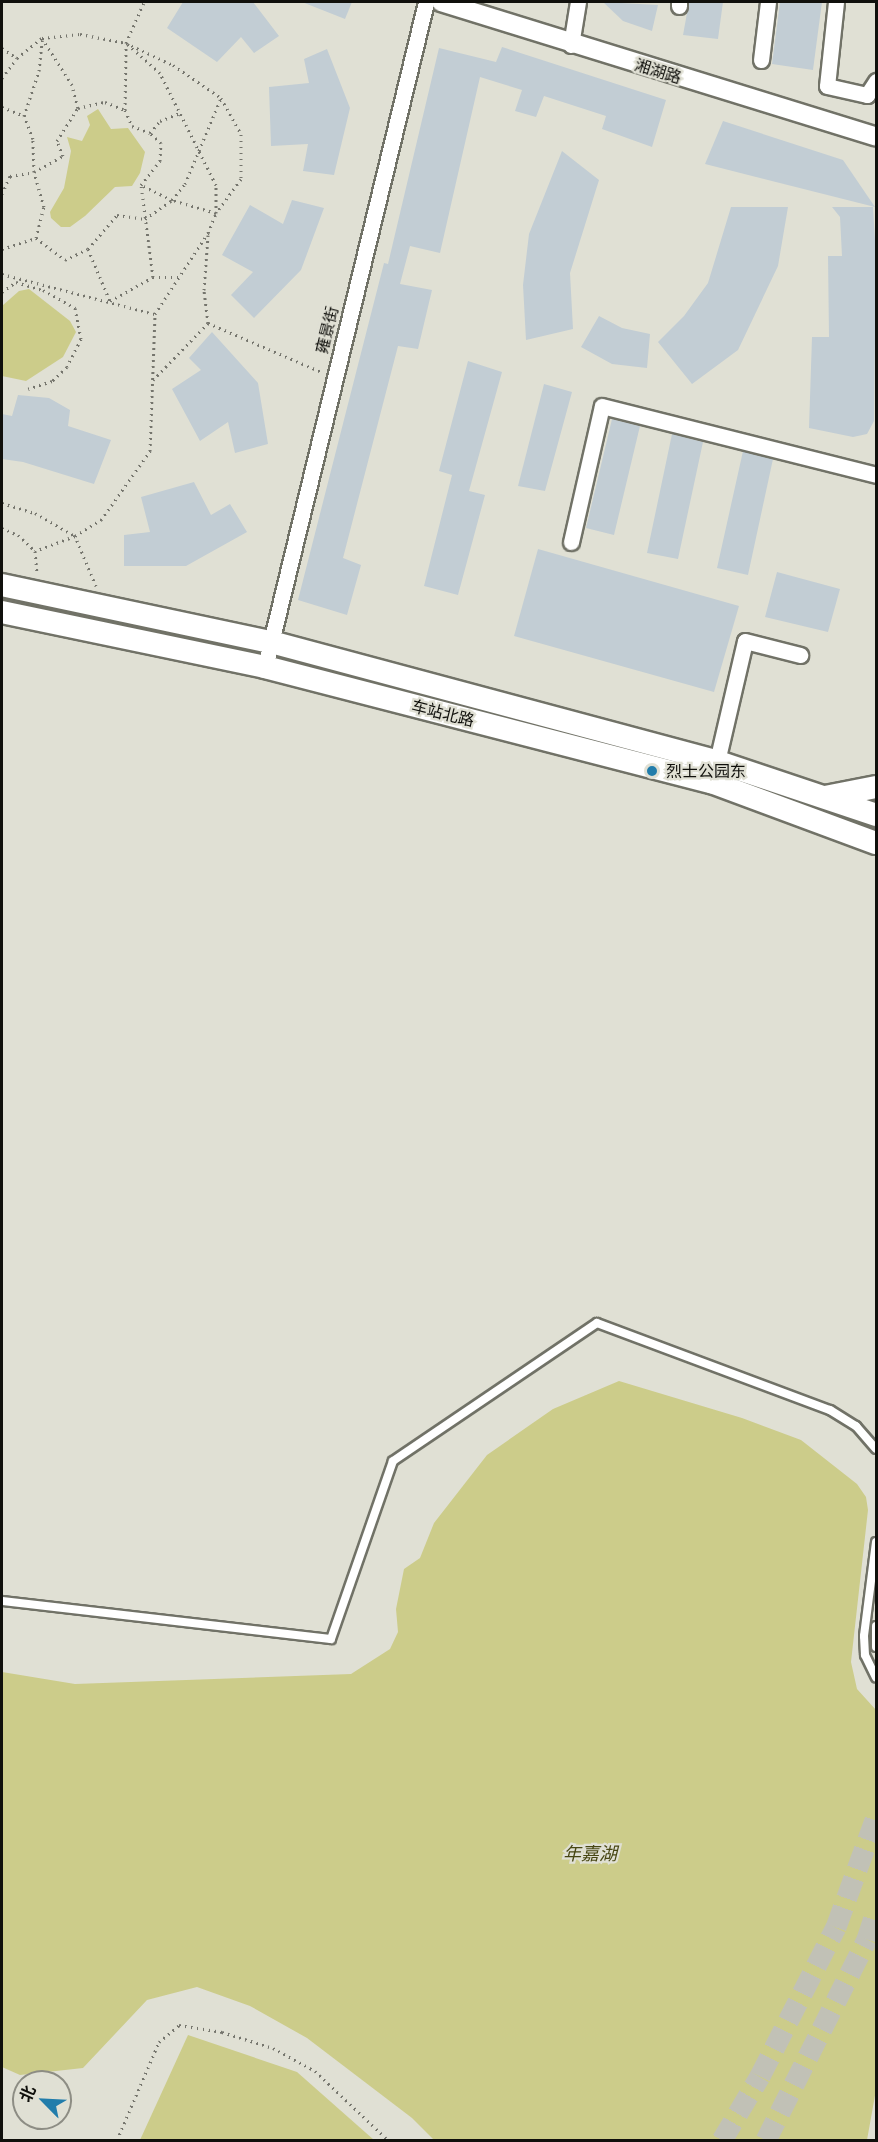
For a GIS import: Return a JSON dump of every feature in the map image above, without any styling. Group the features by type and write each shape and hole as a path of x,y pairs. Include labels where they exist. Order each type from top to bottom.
{"main road":[{"name":"车站北路","path":"2,585 271,642 714,772 876,843"},
{"name":"车站北路","path":"2,612 265,667 825,798 876,815"},
{"path":"825,798 876,787"}],"street":[{"name":"雍景街","path":"265,667 426,2"},
{"name":"湘湖路","path":"441,2 571,45 876,137"},
{"path":"571,45 578,2"},
{"path":"761,60 768,2"},
{"path":"836,2 827,86 867,95 876,81"},
{"path":"571,542 602,406 876,475"},
{"path":"714,772 745,641 800,655"}],"lane":[{"path":"2,1601 331,1640 393,1461 597,1323 830,1410 856,1426 876,1449"},
{"path":"876,1542 864,1636 865,1655 876,1678"},
{"path":"876,1626 876,1647"}],"path":[{"path":"144,2 126,43 125,110 132,126 150,133 161,143 160,162 141,185 153,277"},
{"path":"2,78 17,58 42,38 80,34 126,43 173,65 221,98 241,134 241,179 216,213 208,233 155,314 150,451 101,520 75,536 35,551"},
{"path":"42,38 72,86 78,108"},
{"path":"36,238 44,207 34,172 33,139 24,116 39,71 42,38"},
{"path":"126,43 160,73 216,185 216,213"},
{"path":"2,48 17,58"},
{"path":"36,238 65,260 88,249 117,215 145,219 171,200 184,184 197,147 221,98"},
{"path":"2,194 10,176 34,172 63,156 57,141 78,108 105,102 125,110"},
{"path":"2,106 24,116"},
{"path":"150,133 160,121 180,113"},
{"path":"141,185 171,200 216,213"},
{"path":"208,233 204,290 208,323"},
{"path":"2,249 36,238"},
{"path":"88,249 110,301"},
{"path":"2,274 155,314"},
{"path":"110,301 153,277 179,276"},
{"path":"2,292 16,282 43,290 75,308 81,339 67,367 52,381 28,389"},
{"path":"208,323 334,377"},
{"path":"153,381 208,323"},
{"path":"2,503 35,513 75,536 104,606"},
{"path":"2,528 18,535 35,551 37,592"},
{"path":"117,2140 159,2042 179,2025 222,2032 273,2048 315,2071 388,2140"}],"water":[{"path":"98,109 111,129 128,128 145,152 140,173 132,186 115,187 85,216 70,227 61,227 51,218 50,212 64,188 71,151 67,137 82,141 90,125 87,116"},
{"path":"29,289 70,321 76,332 63,357 26,381 2,376 2,306 19,291"},
{"name":"年嘉湖","path":"619,1381 742,1418 801,1440 857,1484 866,1497 868,1510 851,1662 857,1689 876,1710 876,2090 867,2140 434,2140 412,2118 307,2038 250,2006 197,1987 147,2000 83,2068 12,2071 2,2067 2,1672 75,1684 351,1674 390,1649 398,1632 396,1609 404,1569 420,1558 434,1523 487,1455 553,1409"},
{"path":"188,2035 297,2072 374,2140 140,2140"}],"building":[{"path":"183,2 253,2 279,36 254,53 241,37 217,62 167,28"},
{"path":"302,2 352,2 345,19"},
{"path":"603,2 658,5 652,31 623,21"},
{"path":"689,2 723,2 718,39 683,35"},
{"path":"780,2 822,2 813,70 772,64"},
{"path":"502,47 666,100 652,147 602,129 606,116 544,96 536,117 515,111 522,90 480,77 440,253 410,246 400,284 432,290 418,349 398,346 343,558 361,565 347,615 298,600 384,263 388,264 439,48 496,62"},
{"path":"327,49 350,108 334,175 303,171 308,144 271,146 269,87 309,83 304,59"},
{"path":"723,121 843,160 875,207 705,164"},
{"path":"562,151 599,180 570,273 573,329 526,340 523,285 529,234"},
{"path":"292,200 324,208 301,270 254,318 231,295 253,272 222,255 250,205 283,224"},
{"path":"731,207 788,207 778,266 738,350 692,384 658,342 684,316 708,283"},
{"path":"832,207 873,207 876,256 874,421 867,434 853,437 809,428 812,337 829,337 828,256 842,256 840,217"},
{"path":"599,316 622,328 650,334 647,368 612,364 581,347"},
{"path":"212,332 258,383 268,444 235,453 228,422 200,441 172,389 201,370 189,358"},
{"path":"468,361 502,372 469,491 485,495 458,595 424,586 452,475 439,471"},
{"path":"544,384 572,392 545,491 518,486"},
{"path":"18,395 49,398 70,410 68,426 111,440 94,484 23,462 2,459 2,414 12,416"},
{"path":"612,419 640,426 614,535 586,528"},
{"path":"672,434 703,442 678,559 647,553"},
{"path":"743,451 773,459 748,575 717,568"},
{"path":"194,482 211,515 230,504 247,532 186,566 124,566 124,535 150,532 141,497"},
{"path":"538,549 739,606 714,692 514,636"},
{"path":"777,572 840,589 828,632 765,617"}],"tunnel":[{"path":"722,2140 760,2076 836,1927 876,1817"},
{"path":"766,2140 867,1939 876,1911"}],"place":[{"name":"烈士公园东","path":"652,771"}]}
